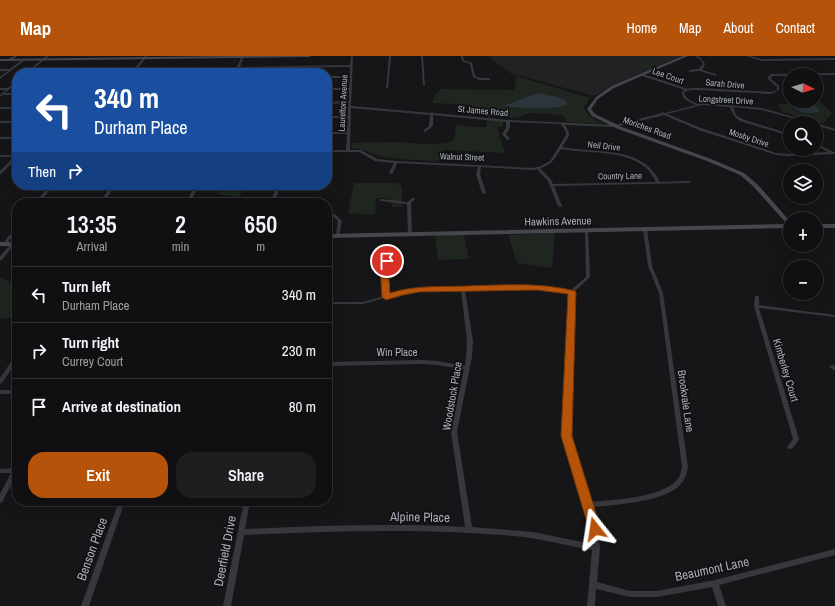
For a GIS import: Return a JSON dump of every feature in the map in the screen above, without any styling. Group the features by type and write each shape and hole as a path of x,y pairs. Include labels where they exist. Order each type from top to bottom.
{"street":[{"path":"10,60 16,56"},
{"path":"33,68 48,56"},
{"path":"239,67 243,56"},
{"path":"0,60 80,57 309,56"},
{"name":"Laurelton Avenue","path":"348,150 352,56"},
{"path":"387,88 390,56"},
{"path":"422,56 424,85"},
{"path":"462,56 463,60 471,64 474,76 488,79"},
{"name":"Moriches Road","path":"686,56 613,87 597,98 589,109 593,115 615,126 709,160 742,174 755,185 783,217"},
{"path":"695,56 702,60 704,64 700,70"},
{"path":"747,56 762,60 835,59"},
{"path":"790,56 796,60"},
{"path":"136,68 145,57"},
{"path":"14,68 24,60"},
{"path":"136,68 352,66"},
{"path":"0,70 12,70"},
{"path":"0,78 12,70"},
{"path":"690,71 700,70 715,75"},
{"name":"Sarah Drive","path":"688,90 701,89 771,93 778,90 778,87 768,78 774,75 835,74"},
{"name":"Lee Court","path":"643,75 688,90"},
{"path":"332,77 351,77"},
{"path":"773,83 780,83"},
{"path":"1,95 12,86"},
{"path":"0,89 9,89"},
{"path":"332,90 350,89"},
{"path":"688,90 683,92 683,97 698,104"},
{"path":"1,95 12,94"},
{"path":"332,103 350,102"},
{"name":"Longstreet Drive","path":"615,126 698,104 766,110 788,116"},
{"path":"732,106 735,115 741,120 783,133"},
{"name":"St James Road","path":"350,107 508,121 615,126"},
{"path":"0,108 12,108"},
{"name":"Mosby Drive","path":"663,113 700,129 776,154 788,155 833,153"},
{"path":"425,131 431,126 432,114"},
{"path":"332,117 349,117"},
{"path":"508,121 508,128 504,134 508,139"},
{"path":"0,122 12,122"},
{"path":"560,206 551,185 538,168 551,162 568,135 568,132 562,123"},
{"path":"823,126 835,130"},
{"path":"332,133 348,133"},
{"path":"0,138 12,138"},
{"name":"Neil Drive","path":"561,148 573,151 615,154 631,158 647,166 660,183"},
{"path":"823,148 833,153"},
{"name":"Walnut Street","path":"332,151 348,150 362,152 376,160 396,162 517,169 538,168"},
{"path":"0,156 12,156"},
{"path":"0,173 12,161"},
{"path":"391,173 396,162"},
{"path":"480,166 478,174 484,193"},
{"name":"Country Lane","path":"551,185 689,182"},
{"path":"41,198 48,190"},
{"path":"410,233 409,203 413,199"},
{"path":"381,200 409,203"},
{"path":"332,215 340,221 338,235"},
{"name":"Hawkins Avenue","path":"332,236 783,225"},
{"path":"823,226 835,226"},
{"name":"Brookvale Lane","path":"588,505 662,493 679,483 685,468 661,293 650,266 645,229"},
{"path":"587,230 588,277 572,292 567,436 595,529 596,548 591,606"},
{"path":"2,243 12,233"},
{"path":"2,243 12,244"},
{"path":"0,259 12,247"},
{"path":"386,297 384,266 387,261"},
{"path":"332,303 363,302 411,291 525,287 572,292"},
{"name":"Woodstock Place","path":"463,289 470,341 467,368 454,432 469,530"},
{"name":"Kimberley Court","path":"757,297 756,306 796,439 790,447"},
{"path":"756,306 835,316"},
{"name":"Win Place","path":"332,364 423,362 467,368"},
{"path":"0,382 12,364"},
{"path":"0,392 12,392"},
{"path":"0,471 12,470"},
{"path":"0,500 12,479"},
{"name":"Benson Place","path":"85,606 120,506"},
{"name":"Deerfield Drive","path":"227,606 246,506"},
{"name":"Alpine Place","path":"241,532 360,527 469,530 523,534 596,548"},
{"name":"Beaumont Lane","path":"594,585 630,594 657,594 716,583 835,552"},
{"path":"716,583 722,606"}],"shaded area":[{"path":"488,56 683,56 594,96 510,73"},
{"path":"641,57 662,62 644,70 623,65"},
{"path":"516,76 590,98 584,107 586,111 592,118 605,124 567,122 563,115 529,113 517,118 488,117 477,108 470,106 432,103 434,96 441,89 514,90"},
{"path":"538,93 558,97 566,101 567,105 551,108 503,106"},
{"path":"783,104 783,108 795,108 797,111 813,114 819,109 818,108 823,108 823,105 832,113 823,124 823,116 796,116 782,112 778,105"},
{"path":"795,108 818,108 819,112 809,113"},
{"path":"487,120 503,121 503,127 497,127 505,153 444,150 440,160 436,161 391,158 361,149 352,148 352,143 396,142 442,144 454,140 456,124 471,127 486,127"},
{"path":"354,183 397,183 402,187 402,207 393,207 388,198 380,198 376,199 375,213 372,215 348,213"},
{"path":"219,190 243,190 239,197 217,194"},
{"path":"555,233 552,268 517,263 508,235"},
{"path":"435,235 464,235 469,259 438,260"},
{"path":"0,277 12,282 12,318 0,318"}],"route":[{"path":"387,261 384,266 386,297 402,292 419,290 525,287 572,292 567,436 568,444 595,529"}]}
